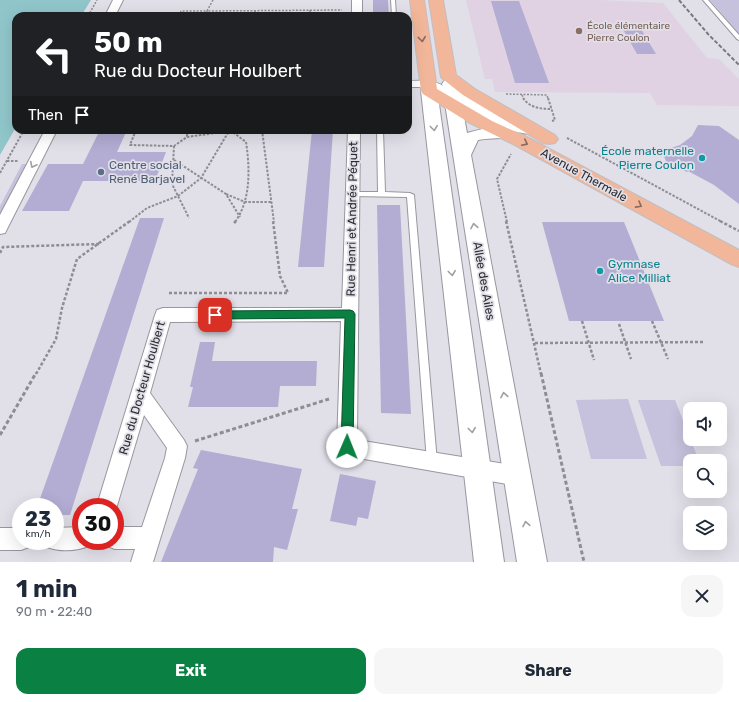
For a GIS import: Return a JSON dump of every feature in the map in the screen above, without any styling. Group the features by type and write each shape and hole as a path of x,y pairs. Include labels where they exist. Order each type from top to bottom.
{"main road":[{"name":"Allée des Ailes","path":"418,0 442,90 462,155 532,562"},
{"name":"Allée des Ailes","path":"436,0 442,90 477,469 489,562"},
{"name":"Avenue Thermale","path":"442,90 501,133 528,134 739,244"},
{"name":"Avenue Thermale","path":"442,90 469,92 528,134 739,259"},
{"path":"462,155 471,137 486,133 501,133"}],"street":[{"path":"112,12 118,0"},
{"path":"412,85 442,90"},
{"path":"412,92 442,90"},
{"path":"0,229 49,134"},
{"name":"Rue Henri et Andrée Péquet","path":"354,134 347,447 518,476"},
{"name":"Rue du Docteur Houlbert","path":"109,498 163,315 350,314"},
{"path":"140,395 177,446 175,458 142,562"},
{"path":"124,538 149,538"},
{"path":"0,539 12,539"}],"lane":[{"path":"393,0 394,12"},
{"path":"705,0 739,38"},
{"path":"380,134 382,195"},
{"path":"353,194 410,195 432,462"}],"path":[{"path":"90,12 97,0"},
{"path":"208,11 213,0"},
{"path":"181,12 357,9"},
{"path":"506,94 547,95 555,120 528,134 516,145 497,179 584,562"},
{"path":"522,94 524,100 530,105 539,109 552,109"},
{"path":"0,173 22,134"},
{"path":"134,134 130,145 174,146 187,137 205,134"},
{"path":"0,435 56,339 62,308 77,259 147,208 178,196 201,178 228,134"},
{"path":"234,223 240,217 245,202 248,169 246,142 235,134"},
{"path":"169,293 288,293 280,276 263,134"},
{"path":"564,136 739,232"},
{"path":"174,146 172,184 189,218"},
{"path":"174,160 226,194 245,202 272,202"},
{"path":"226,194 240,217"},
{"path":"0,253 3,248 99,244"},
{"path":"582,321 594,360"},
{"path":"652,321 668,359"},
{"path":"619,324 631,359"},
{"path":"535,343 703,342"},
{"path":"177,446 348,393"}],"shaded area":[{"name":"École élémentaire Pierre Coulon","path":"466,0 599,0 663,3 707,58 719,59 739,79 739,106 657,105 650,93 495,92 492,79 485,79"},
{"path":"710,0 739,0 739,34"},
{"path":"22,164 28,164 0,217 0,206"},
{"path":"628,399 647,459 591,459 576,400"},
{"path":"638,400 675,400 683,420 683,446 693,446 696,454 683,454 683,466 661,466"}],"water":[{"path":"0,0 91,0 84,12 12,12 12,134 0,155"}],"building":[{"path":"373,0 388,0 389,12 373,12"},
{"path":"491,1 519,1 549,83 515,83"},
{"path":"620,24 638,24 656,54 637,54"},
{"name":"École maternelle Pierre Coulon","path":"698,125 719,126 739,140 739,204 714,185 688,171 687,172 667,164 662,151 680,145 692,136"},
{"name":"Centre social René Barjavel","path":"98,134 125,134 117,152 166,152 155,181 83,181 69,211 22,211 48,164 83,164"},
{"path":"312,134 333,134 324,267 298,267"},
{"path":"377,205 400,205 411,414 381,413"},
{"path":"140,218 164,218 75,498 72,498 72,509 70,515 64,515 64,498 40,498"},
{"name":"Gymnase Alice Milliat","path":"542,222 624,222 664,321 569,321"},
{"path":"200,342 215,342 212,361 317,361 316,386 280,386 278,407 188,407 193,387 190,387"},
{"path":"201,450 302,469 292,509 298,509 287,550 274,547 273,562 161,562 198,469 193,468"},
{"path":"340,474 376,481 368,519 358,517 356,526 330,521"}],"railway":[{"path":"679,0 708,34 739,65"}],"place":[{"name":"École élémentaire Pierre Coulon","path":"579,31"},
{"name":"École maternelle Pierre Coulon","path":"702,158"},
{"name":"Centre social René Barjavel","path":"101,172"},
{"name":"Gymnase Alice Milliat","path":"600,271"}],"route":[{"path":"215,315 350,314 347,447"}]}
